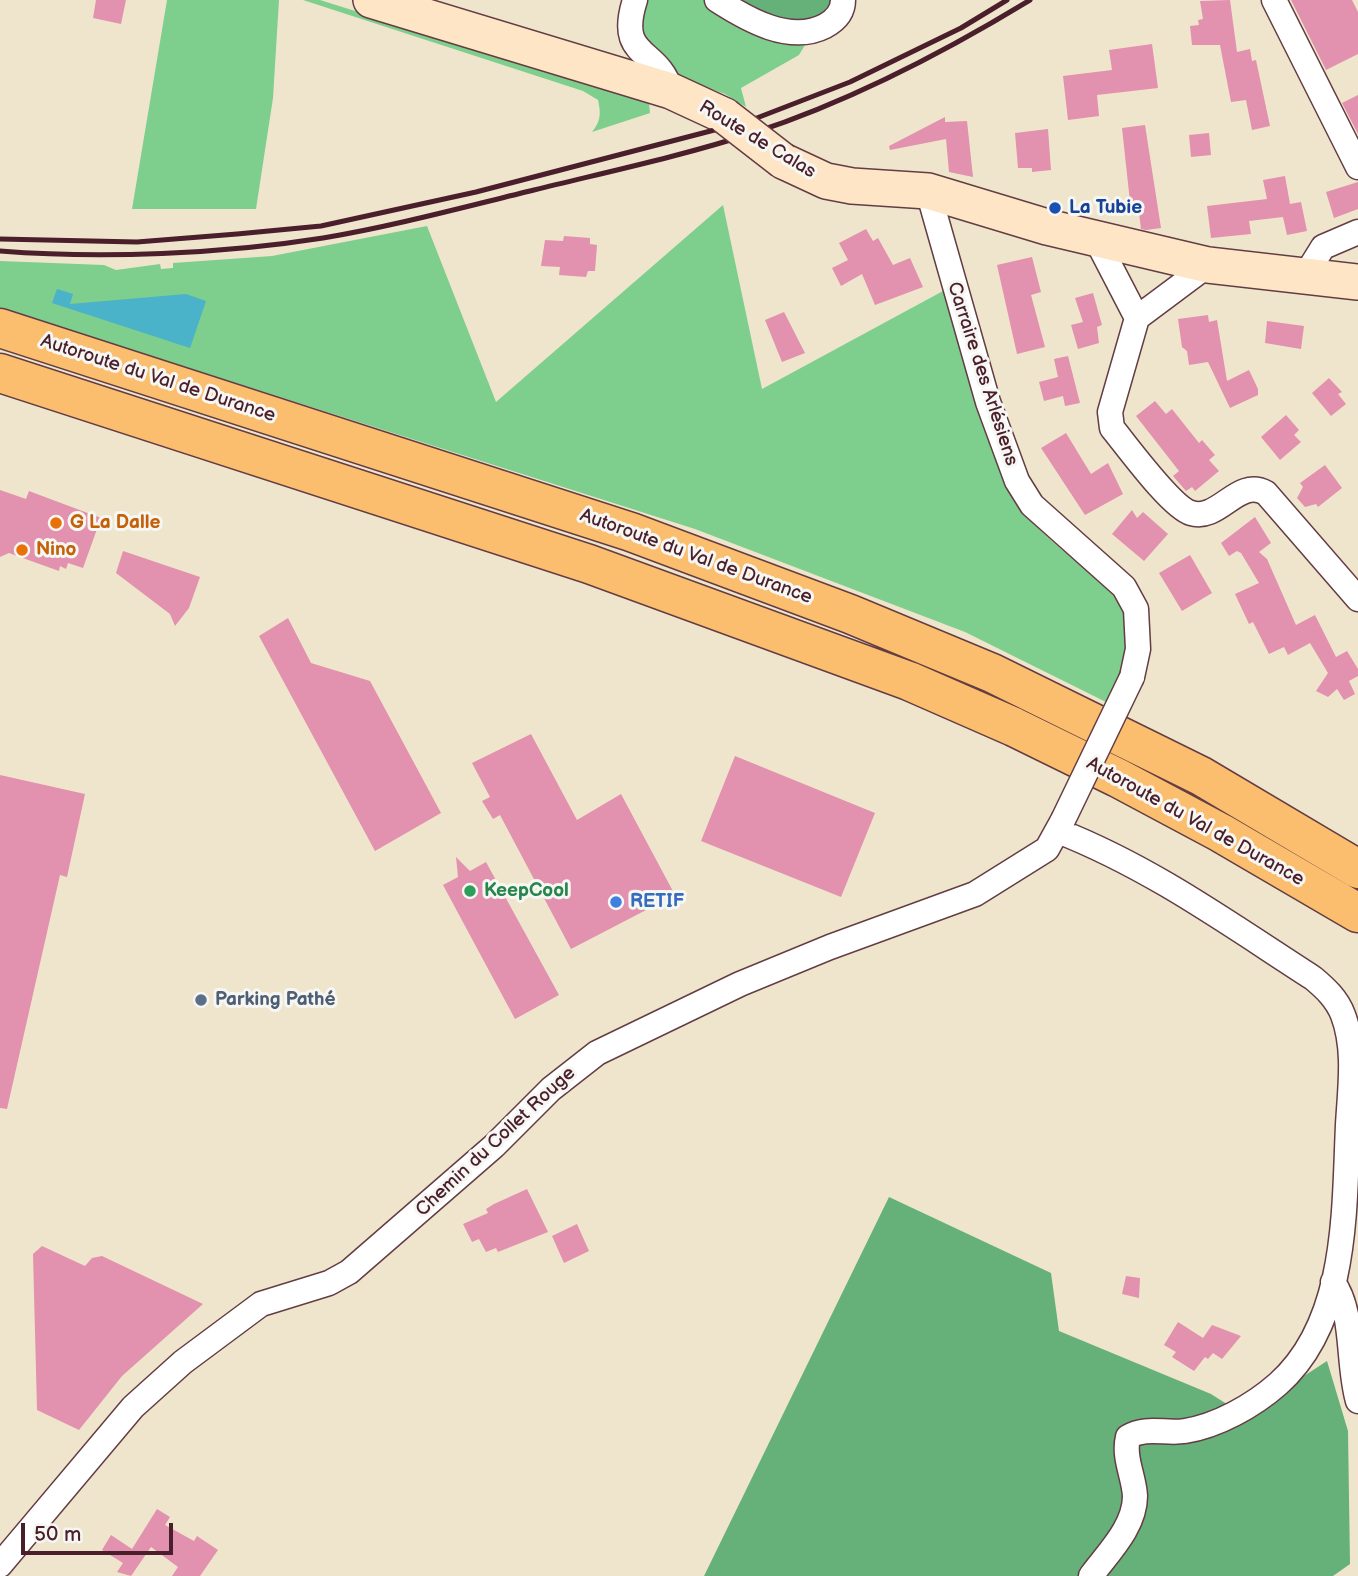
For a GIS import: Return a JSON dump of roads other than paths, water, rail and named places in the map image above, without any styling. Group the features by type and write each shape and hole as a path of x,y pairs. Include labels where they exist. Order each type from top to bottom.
{"highway":[{"name":"Autoroute du Val de Durance","path":"0,328 631,532 862,618 992,673 1201,776 1358,869"},
{"name":"Autoroute du Val de Durance","path":"0,373 589,564 909,681 1014,727 1118,778 1221,833 1358,913"}],"main road":[{"name":"Route de Calas","path":"371,0 671,91 725,116 783,161 825,181 852,186 928,191 1096,239 1208,265 1358,282"}],"street":[{"path":"635,0 629,20 629,35 638,50 665,72 671,91"},
{"path":"717,0 763,24 803,34 834,21 843,8 843,0"},
{"path":"1274,0 1358,167"},
{"name":"Carraire des Arlésiens","path":"928,191 988,402 1017,481 1032,505 1124,587 1136,609 1138,649 1132,677 1060,826"},
{"path":"1306,276 1324,247 1358,232"},
{"path":"1096,239 1137,318"},
{"path":"1208,265 1137,318 1110,412 1112,428 1177,504 1192,514 1208,512 1248,489 1259,489 1266,493 1358,599"},
{"path":"1060,826 1144,870 1313,978 1336,1001 1347,1029 1351,1067 1344,1223 1333,1282 1307,1347 1278,1384 1231,1415 1205,1427 1174,1432 1146,1430 1128,1437 1126,1456 1135,1496 1132,1515 1091,1576"},
{"name":"Chemin du Collet Rouge","path":"0,1565 10,1549 102,1448 133,1407 183,1362 261,1304 329,1283 349,1272 494,1146 579,1065 740,984 830,947 975,894 1047,849 1060,826"},
{"path":"1333,1282 1344,1303 1350,1368 1358,1401"}],"water":[{"path":"57,289 73,294 70,304 186,294 206,301 190,348 52,303"}],"railway":[{"path":"0,239 137,242 321,226 476,192 749,121 850,82 961,28 1007,0"},
{"path":"0,251 79,255 162,254 244,248 323,238 403,222 672,156 753,133 861,91 964,39 1030,0"}],"place":[{"name":"La Tubie","path":"1055,208"},
{"name":"G La Dalle","path":"56,523"},
{"name":"Nino","path":"22,550"},
{"name":"KeepCool","path":"470,891"},
{"name":"RETIF","path":"616,902"},
{"name":"Parking Pathé","path":"201,1000"}]}
